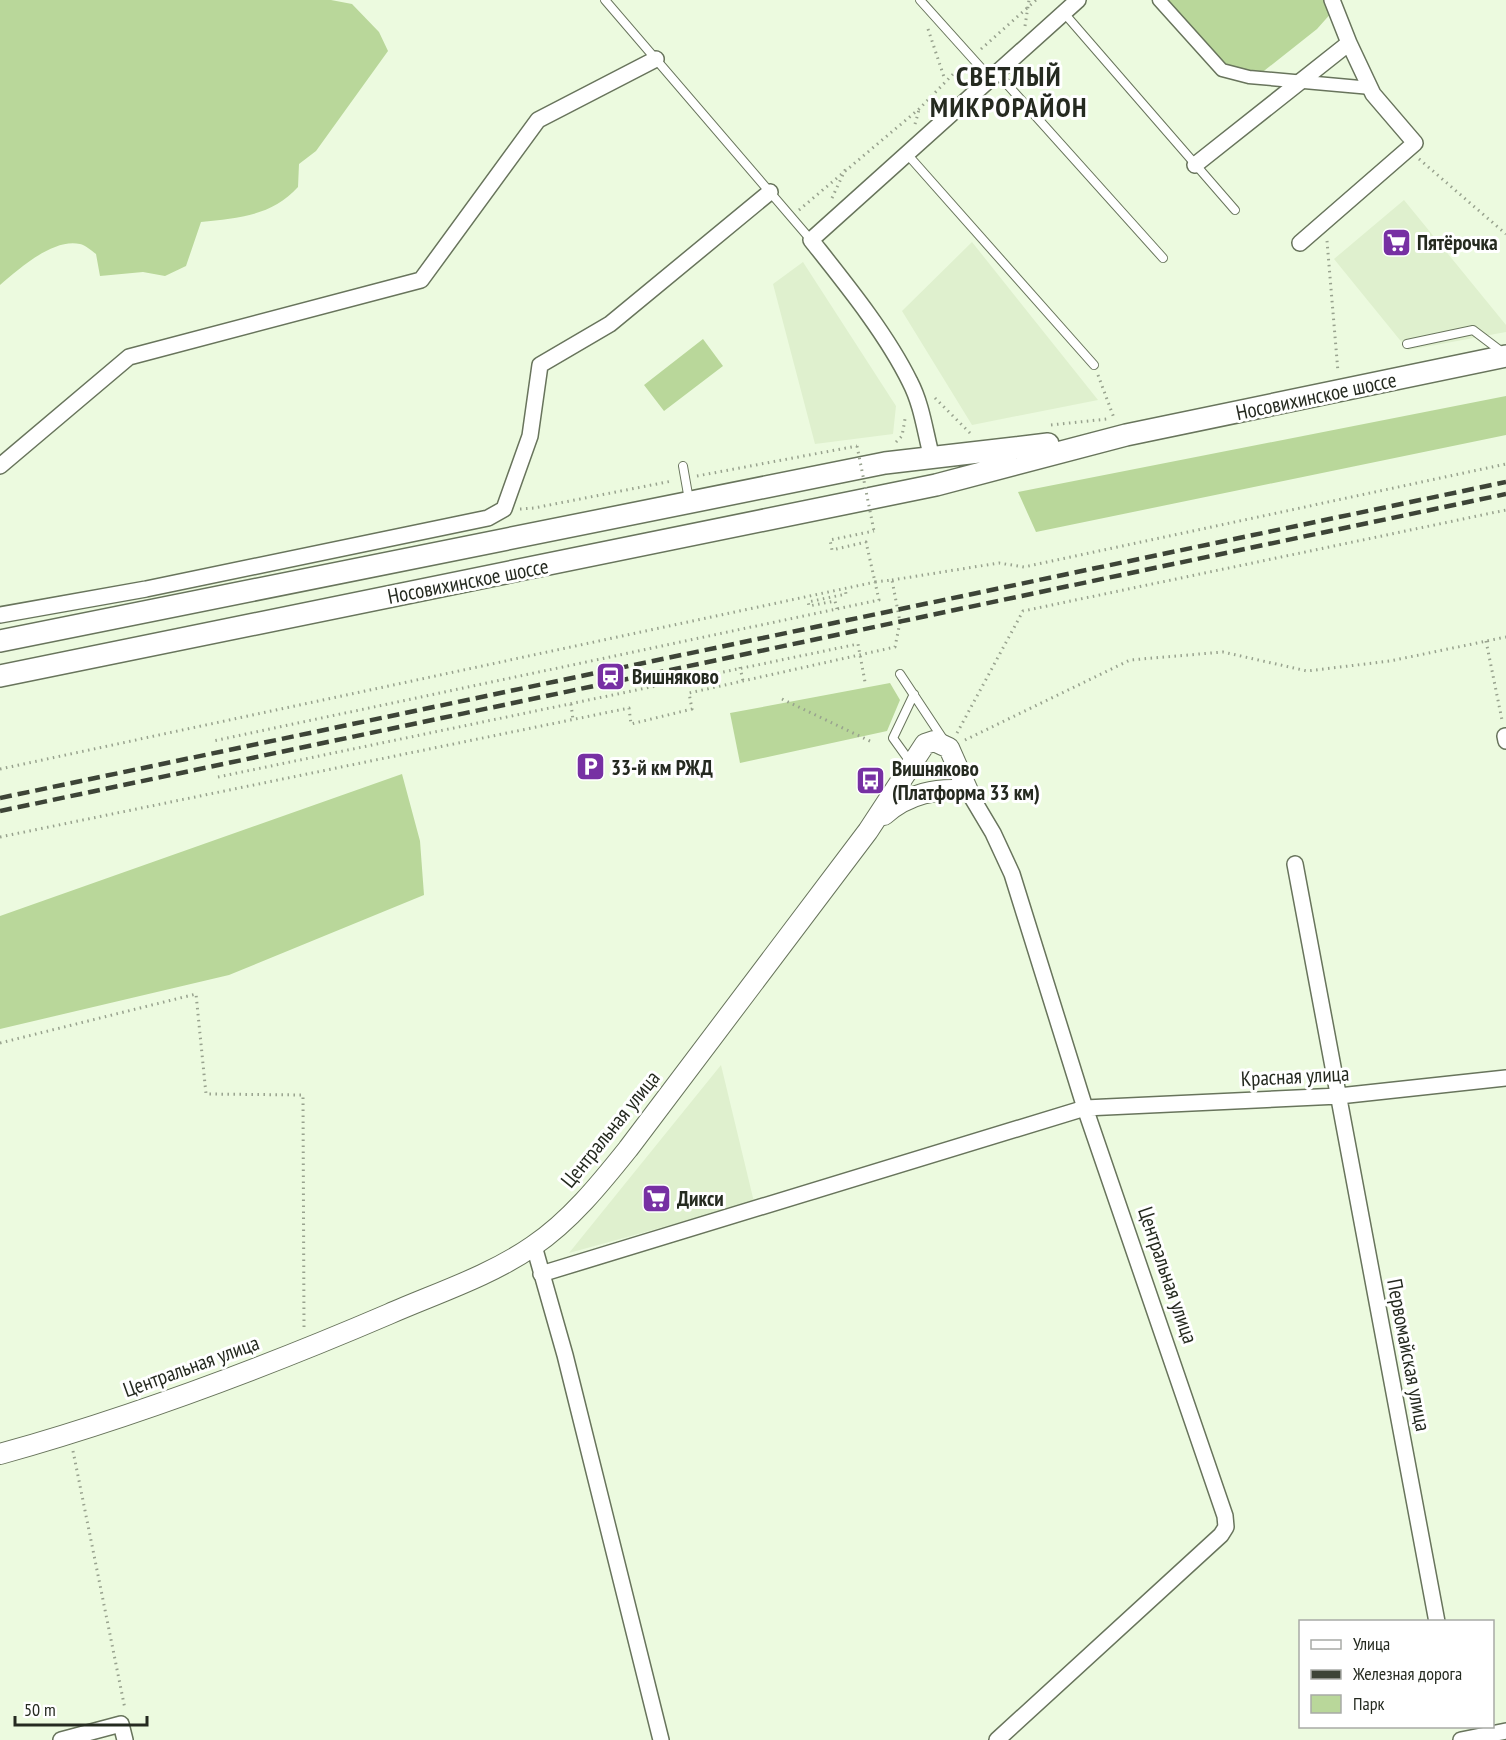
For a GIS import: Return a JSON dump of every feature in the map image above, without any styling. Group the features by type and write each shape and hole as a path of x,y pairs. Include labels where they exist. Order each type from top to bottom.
{"main road":[{"name":"Носовихинское шоссе","path":"0,641 885,463 932,458 1506,356"},
{"name":"Носовихинское шоссе","path":"0,676 936,485 1122,423"}],"street":[{"path":"936,485 918,401 910,381 842,280 811,240 1078,0"},
{"path":"1159,0 1222,70 1249,77 1371,88"},
{"path":"1300,243 1415,143 1371,88 1348,43 1332,0"},
{"path":"1195,165 1348,43"},
{"path":"0,466 129,357 421,280 538,120 656,59"},
{"path":"0,615 146,589 488,518 504,509 530,436 540,365 610,324 770,192"},
{"path":"1505,736 1506,741"},
{"name":"Центральная улица","path":"0,1454 70,1435 304,1351 500,1267 534,1246 599,1185 868,831 925,744 934,741 949,748 968,791 998,843 1012,874 1085,1108 1225,1516 1226,1527 1221,1535 997,1740"},
{"path":"868,831 889,810 919,795 949,788 968,791"},
{"name":"Первомайская улица","path":"1295,864 1437,1620"},
{"name":"Красная улица","path":"541,1274 1085,1108 1339,1096 1506,1078"},
{"path":"534,1246 565,1355 661,1740"},
{"path":"61,1740 121,1724 125,1740"},
{"path":"1460,1740 1506,1731"}],"lane":[{"path":"605,0 811,240"},
{"path":"920,0 971,57 994,76 1163,258"},
{"path":"1064,13 1235,210"},
{"path":"907,154 1094,365"},
{"path":"1407,344 1473,330 1506,356"},
{"path":"683,466 690,502"},
{"path":"900,674 949,748"},
{"path":"912,764 893,738 914,694"}],"path":[{"path":"791,217 919,109 945,80 1036,0"},
{"path":"925,20 945,80"},
{"path":"907,154 919,109"},
{"path":"1408,149 1506,234"},
{"path":"1325,221 1339,376"},
{"path":"1047,425 1122,423 1094,365"},
{"path":"933,397 968,434 979,432"},
{"path":"213,741 879,600 866,542 832,550 830,540 874,531 857,446 810,453 534,508 504,509"},
{"path":"0,769 875,582 999,563 1024,567 1506,464"},
{"path":"949,748 1023,611 1506,510"},
{"path":"0,837 629,708 631,724 692,709 689,693 895,647 900,622 892,579"},
{"path":"837,609 835,601 809,606 808,602 846,594 845,589"},
{"path":"949,748 1130,660 1223,652 1307,671 1390,661 1506,637"},
{"path":"1486,641 1505,736"},
{"path":"218,777 858,644 865,682"},
{"path":"740,667 743,681"},
{"path":"782,699 872,742"},
{"path":"571,703 573,720"},
{"path":"0,1043 196,994 206,1094 303,1095 304,1351"},
{"path":"70,1435 126,1705 121,1724"}],"shaded area":[{"path":"1404,200 1506,325 1506,332 1408,350 1334,259"},
{"path":"972,242 1098,400 972,425 902,311"},
{"path":"803,262 896,406 893,434 815,444 773,284"},
{"path":"721,1065 754,1202 569,1253"}],"green space":[{"path":"0,0 331,0 352,4 379,32 388,51 316,151 299,164 298,187 288,197 266,210 241,217 201,222 186,266 165,276 143,272 100,276 96,254 82,245 70,243 37,256 0,285"},
{"path":"1163,0 1327,0 1333,11 1317,29 1255,78 1219,63"},
{"path":"703,339 723,366 664,411 644,385"},
{"path":"1506,396 1506,435 1036,532 1018,492"},
{"path":"890,683 900,700 887,731 740,763 730,713"},
{"path":"402,774 420,841 424,895 229,975 0,1029 0,916"}],"railway":[{"path":"0,798 1506,482"},
{"path":"0,811 1506,494"}],"place":[{"name":"Пятёрочка","path":"1396,242"},
{"name":"Вишняково","path":"611,676"},
{"name":"33-й км РЖД","path":"590,767"},
{"name":"Вишняково (Платформа 33 км)","path":"871,780"},
{"name":"Дикси","path":"656,1198"}],"district":[{"name":"СВЕТЛЫЙ МИКРОРАЙОН","path":"1009,92"}]}
